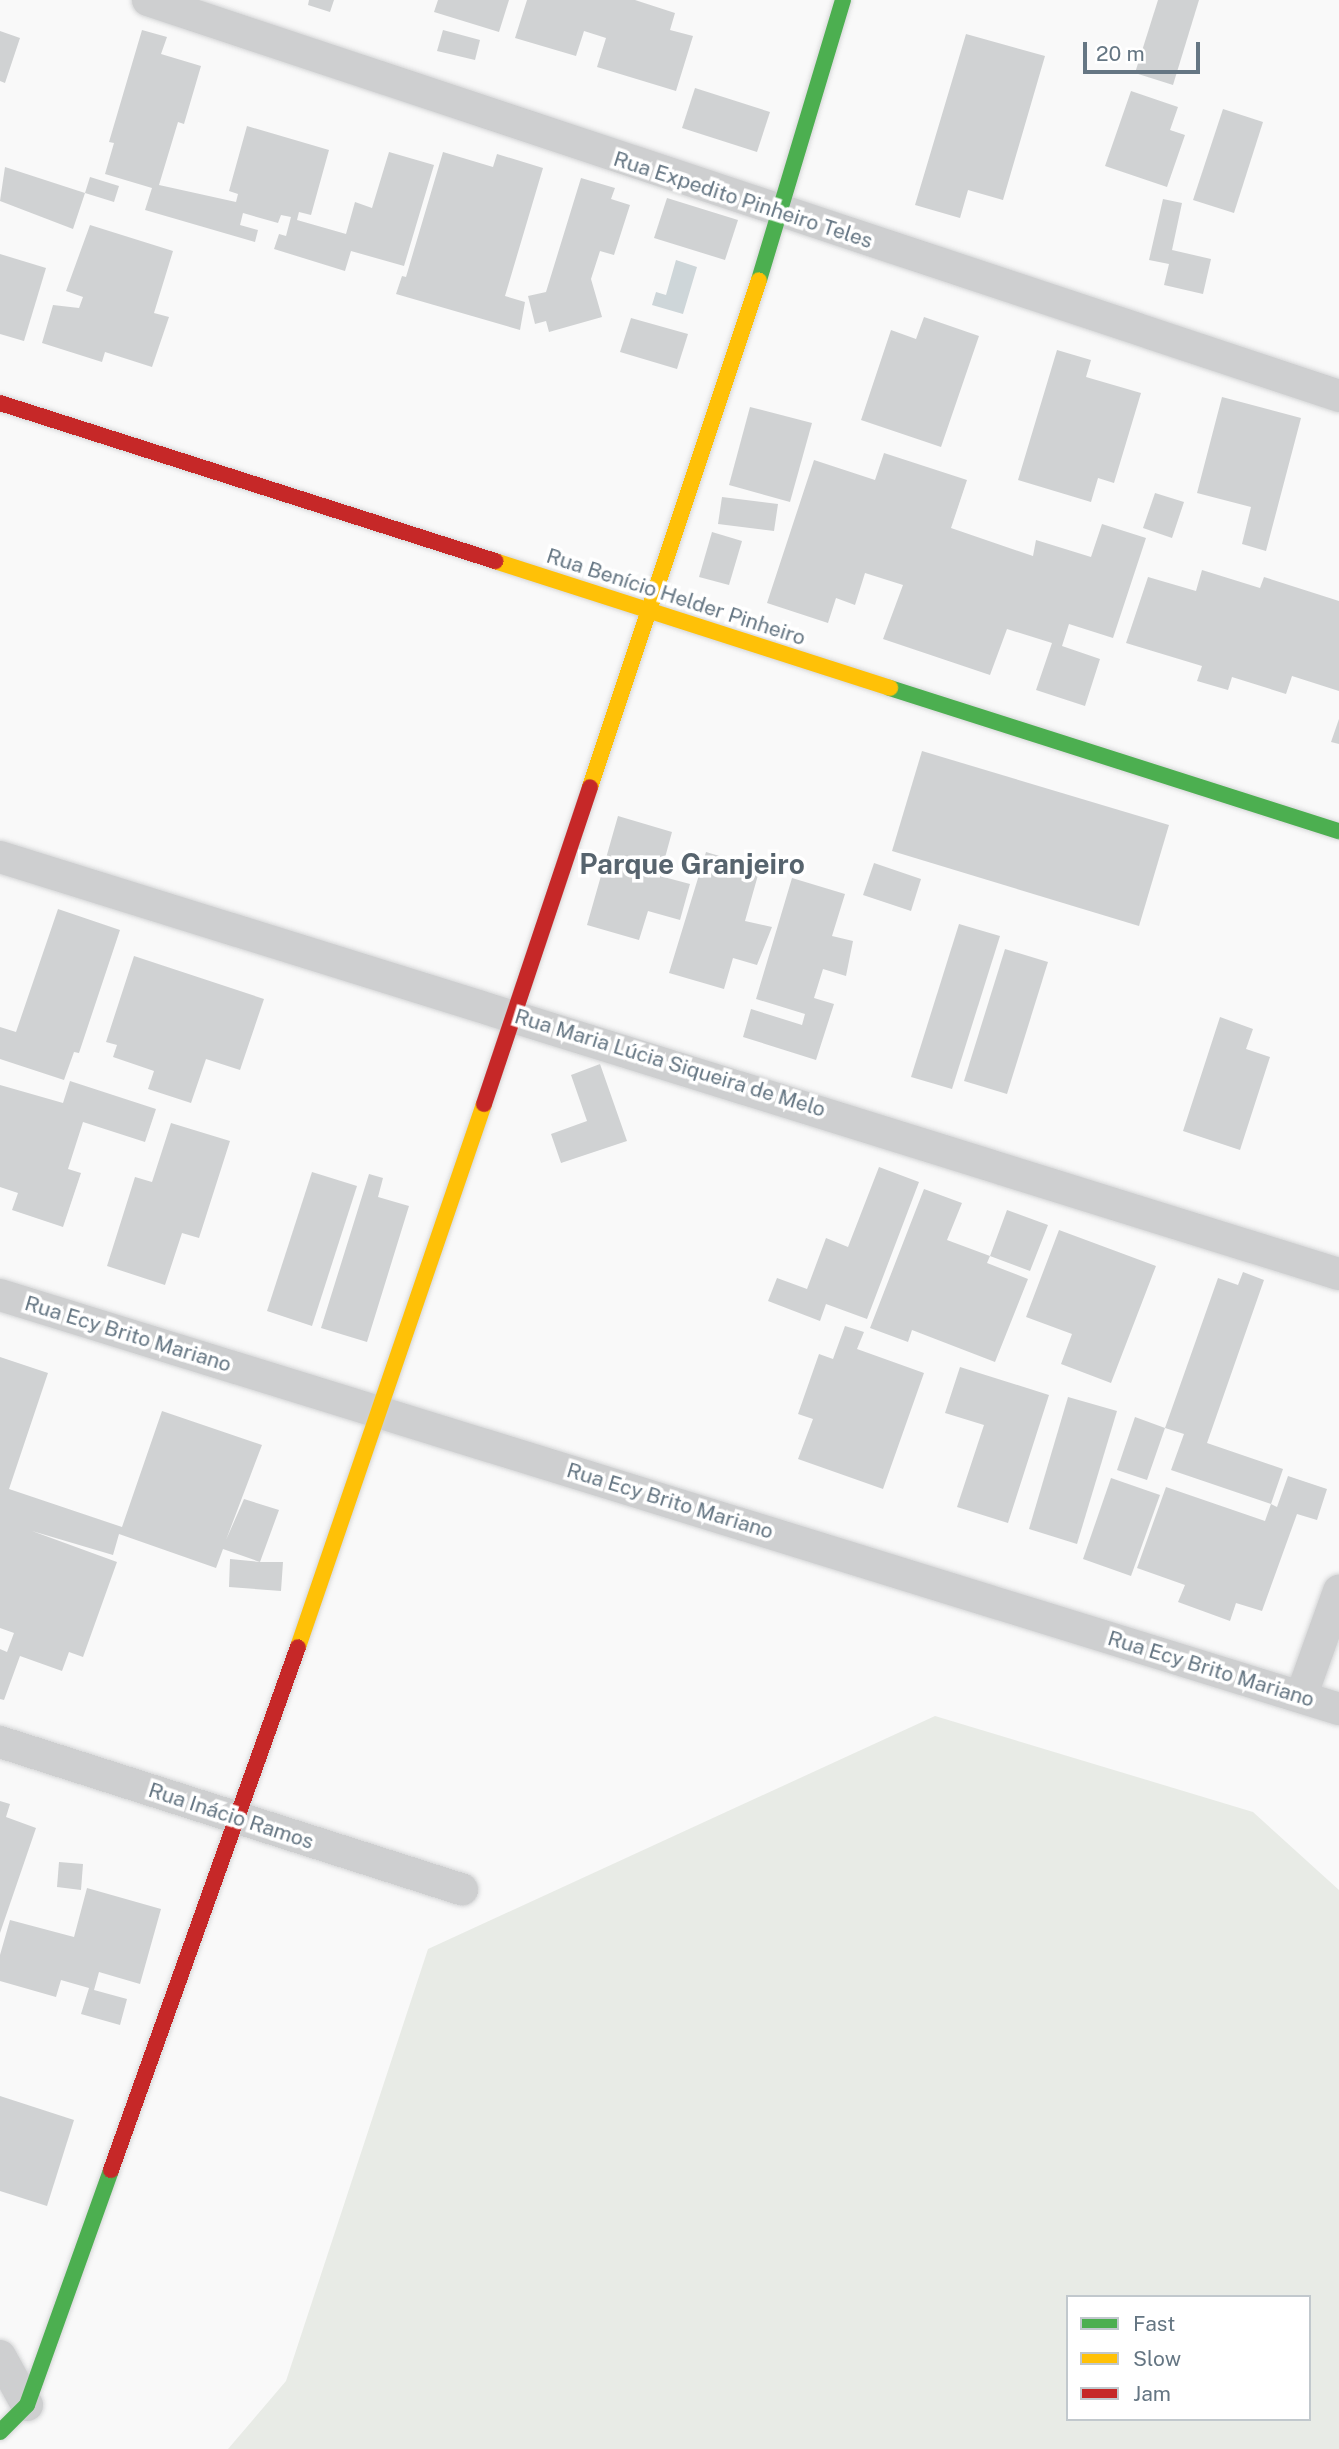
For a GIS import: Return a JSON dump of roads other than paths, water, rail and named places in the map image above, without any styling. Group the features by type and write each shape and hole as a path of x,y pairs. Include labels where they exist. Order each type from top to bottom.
{"street":[{"name":"Rua Expedito Pinheiro Teles","path":"148,0 781,214 1339,396"},
{"path":"0,2432 27,2405 382,1411 651,611 781,214 843,0"},
{"name":"Rua Benício Helder Pinheiro","path":"0,403 1339,831"},
{"name":"Rua Maria Lúcia Siqueira de Melo","path":"0,857 516,1014 1339,1274"},
{"name":"Rua Ecy Brito Mariano","path":"0,1295 1339,1709"},
{"path":"1301,1698 1339,1591"},
{"name":"Rua Inácio Ramos","path":"0,1742 462,1889"},
{"path":"0,2357 27,2405"}],"district":[{"name":"Parque Granjeiro","path":"692,864"}]}
